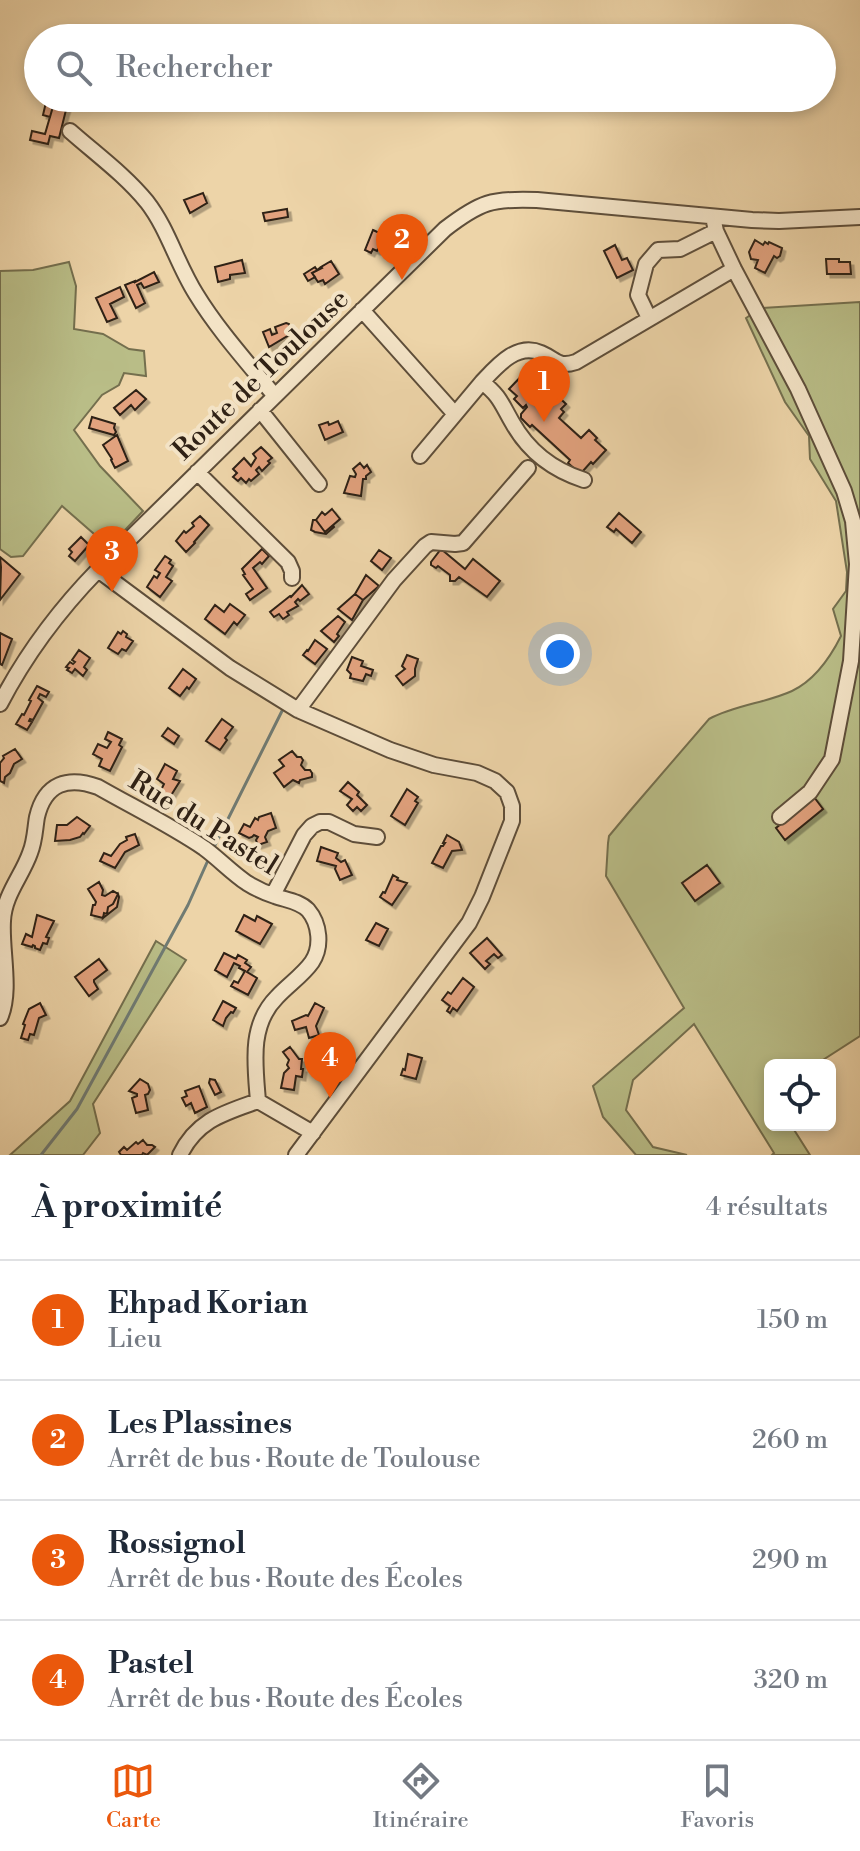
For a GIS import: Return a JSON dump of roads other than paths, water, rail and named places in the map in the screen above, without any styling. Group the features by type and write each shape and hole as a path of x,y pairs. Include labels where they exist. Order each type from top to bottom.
{"street":[{"path":"70,131 146,201 157,216 196,294 274,395"},
{"name":"Route de Toulouse","path":"0,704 32,650 74,595 98,570 445,229 481,204 495,200 537,200 714,224 860,217"},
{"path":"649,318 638,295 646,264 658,250 680,249 714,224 734,269 798,389 844,491 853,521 857,564 851,661 832,759 810,792 780,817"},
{"path":"420,456 482,382 514,354 535,351 557,363 567,365 576,362 734,269"},
{"path":"362,310 454,413"},
{"path":"482,382 496,393 513,426 536,454 567,475 584,480"},
{"path":"260,410 319,484"},
{"path":"298,710 394,580 425,546 431,542 463,543 528,468"},
{"path":"197,472 288,562 292,578"},
{"path":"98,570 230,668 298,710 390,750 434,765 477,773 495,781 507,792 512,806 512,821 469,923 296,1155"},
{"name":"Rue du Pastel","path":"0,1018 5,999 3,918 7,901 31,852 42,801 61,784 84,782 98,787 206,850 246,882 298,903 315,922 318,948 312,961 269,1006 258,1028 255,1043 258,1101"},
{"path":"273,895 304,835 312,826 329,822 354,834 377,837"},
{"path":"180,1155 187,1141 209,1120 258,1101 313,1133"}],"waterway":[{"path":"214,847 282,711"},
{"path":"41,1155 77,1109 188,905 209,858"}],"place":[{"name":"Les Plassines","path":"402,280"},
{"name":"Ehpad Korian","path":"544,422"},
{"name":"Rossignol","path":"112,592"},
{"name":"Pastel","path":"330,1098"}]}
